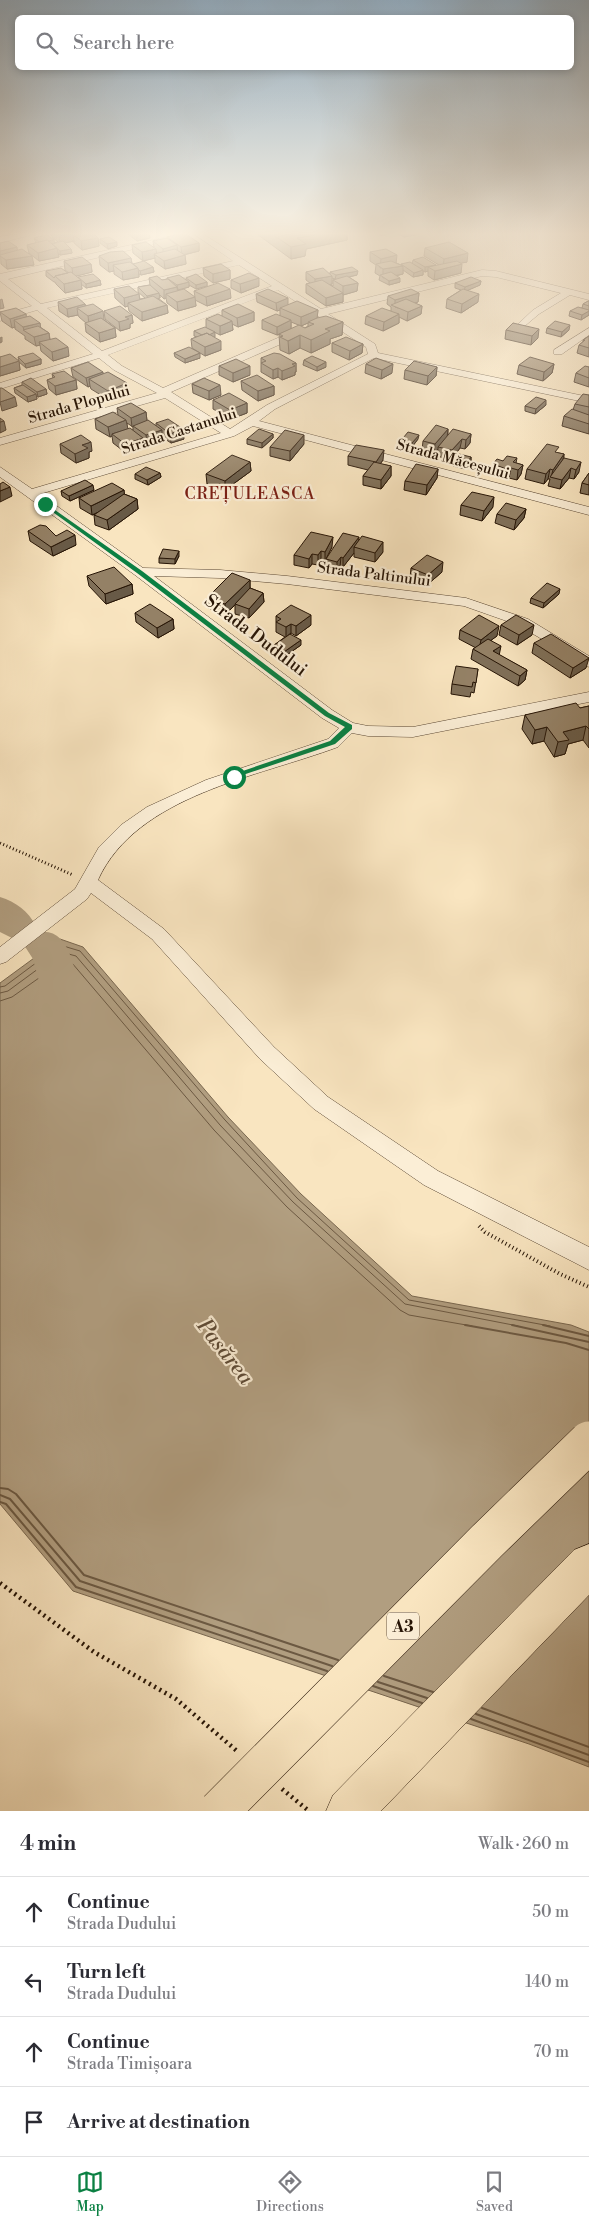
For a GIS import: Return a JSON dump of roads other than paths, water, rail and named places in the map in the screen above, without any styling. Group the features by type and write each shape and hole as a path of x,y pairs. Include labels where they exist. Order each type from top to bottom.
{"highway":[{"name":"A3","path":"219,1811 480,1548 589,1442"},
{"path":"349,1811 589,1565"}],"street":[{"path":"54,319 118,368 165,393 230,434"},
{"path":"0,386 102,354 195,319"},
{"path":"317,319 371,346 373,354 589,400"},
{"name":"Strada Plopului","path":"0,442 165,393 328,319"},
{"path":"520,327 529,319"},
{"path":"558,352 589,331"},
{"name":"Strada Castanului","path":"30,493 230,434 252,422 271,407 373,354"},
{"name":"Strada Măceșului","path":"252,422 589,511"},
{"name":"Strada Dudului","path":"0,471 140,572 327,714 349,727 368,731 413,732 589,697"},
{"name":"Strada Paltinului","path":"140,572 220,574 288,580 466,602 523,622 589,662"},
{"path":"0,957 63,910 92,875 104,852 116,839 150,812 202,788 333,743 349,727"},
{"path":"92,875 123,906 158,934 267,1053 321,1103 431,1178 589,1259"}],"water":[{"path":"60,939 83,947 228,1117 301,1194 412,1296 571,1325 589,1332 589,1767 529,1744 73,1591 0,1504 0,983"}],"waterway":[{"name":"Pasărea","path":"0,911 18,926"},
{"name":"Pasărea","path":"43,945 50,951 62,996"}],"district":[{"name":"CREȚULEASCA","path":"250,493"}]}
